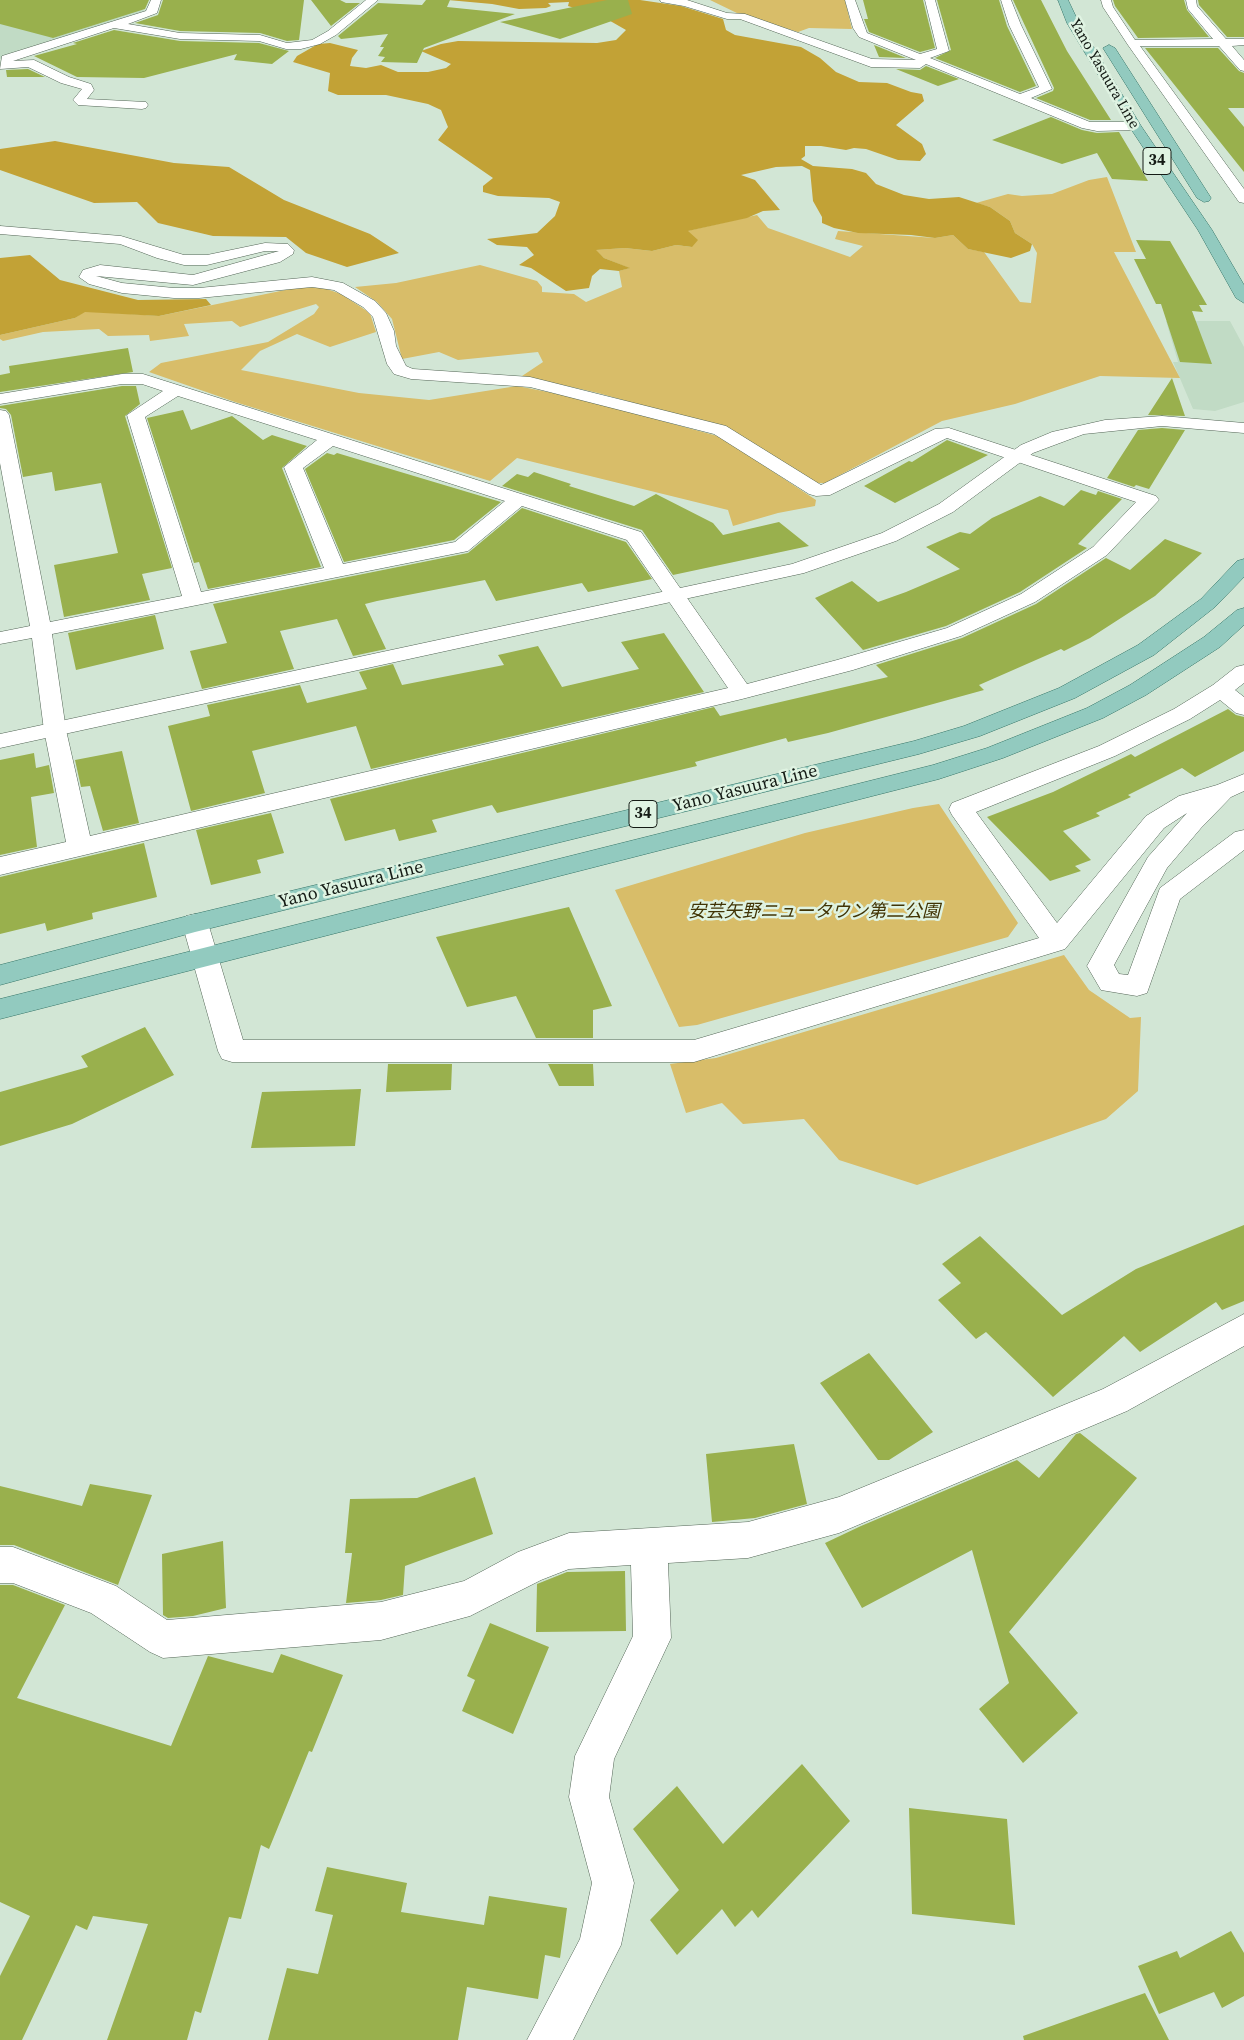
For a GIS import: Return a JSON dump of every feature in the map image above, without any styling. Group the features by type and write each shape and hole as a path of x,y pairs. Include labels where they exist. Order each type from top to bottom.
{"main road":[{"name":"Yano Yasuura Line","path":"1063,0 1073,23 1134,126 1205,230 1244,298"},
{"name":"Yano Yasuura Line","path":"1104,40 1213,212"},
{"name":"Yano Yasuura Line","path":"0,975 195,923 919,747 972,730 1067,693 1146,650 1208,603 1244,565"},
{"name":"Yano Yasuura Line","path":"0,1009 930,773 995,754 1095,713 1138,690 1177,667 1212,642 1244,614"}],"street":[{"path":"0,61 150,13 154,11 156,0"},
{"path":"116,25 180,36 260,38 286,46 301,46 316,42 332,33 373,0"},
{"path":"665,0 686,3 727,16 741,16 871,63 935,64"},
{"path":"850,0 858,28 863,35 1088,125 1097,128 1134,126"},
{"path":"920,58 944,51 930,0"},
{"path":"1006,0 1015,25 1046,89 1019,98"},
{"path":"1106,0 1108,7 1132,44 1244,199"},
{"path":"1191,0 1192,7 1244,67"},
{"path":"1132,44 1244,42"},
{"path":"0,65 30,63 65,80 87,87 88,90 79,100 82,102 142,105"},
{"path":"1228,176 1244,176"},
{"path":"0,230 121,240 162,255 184,260 207,260 265,246 283,247 287,250 286,254 275,259 193,280 100,270 88,273 87,277 94,281 122,288 174,293 199,293 312,282 338,286 369,304 380,316 391,355 400,370 411,374 522,381 562,388 720,430 816,490 823,491 941,434 949,433 1149,500 1100,551 1028,598 954,632 845,666 742,692 0,866"},
{"path":"0,399 122,379 142,379 634,536 742,692"},
{"path":"176,390 136,416 193,599"},
{"path":"0,415 41,629 55,730 80,848"},
{"path":"0,741 797,570 889,536 946,508 1016,456 1027,449 1058,436 1105,425 1177,422 1244,428"},
{"path":"329,440 293,467 335,570"},
{"path":"0,638 335,570 461,547 518,500"},
{"path":"1056,942 961,809 1107,751 1182,714 1222,690 1244,672"},
{"path":"1222,690 1244,708"},
{"path":"195,923 232,1051 694,1051 1056,942 1155,822 1187,802 1235,787"},
{"path":"1235,787 1192,822 1157,863 1100,966 1111,983 1137,986 1169,894 1244,838"},
{"path":"0,1566 13,1566 104,1599 163,1639 380,1621 470,1598 531,1565 569,1551 748,1540 840,1515 1115,1400 1244,1329"},
{"path":"549,2040 600,1945 613,1883 589,1797 595,1756 652,1638 649,1546"}],"shaded area":[{"path":"10,0 99,0 146,11 0,59 0,3"},
{"path":"448,0 640,0 681,6 723,19 726,30 735,35 801,47 820,58 836,72 859,82 887,83 922,94 924,101 896,125 922,144 926,154 920,161 898,160 866,149 854,148 846,150 821,146 805,146 805,156 801,159 813,166 852,169 866,173 876,184 904,195 929,199 959,197 990,207 1010,221 1015,233 1032,244 1030,251 1011,258 968,249 953,235 935,238 858,233 834,228 822,223 822,217 813,201 810,170 802,166 776,167 741,175 755,180 780,210 763,211 747,218 688,231 698,240 692,247 676,245 652,251 625,248 596,250 604,258 630,268 619,271 600,269 592,276 589,288 566,291 531,268 519,265 534,255 527,247 497,245 487,239 537,233 555,216 560,202 549,198 498,196 483,192 483,186 493,178 438,140 448,127 441,110 428,104 386,95 338,95 328,91 330,73 293,62 297,56 318,44 330,43 358,50 352,58 350,66 366,68 381,65 398,72 428,72 446,68 451,64 421,51 441,44 458,41 597,43 616,40 626,30 605,18 568,6 569,2 548,3 551,6 546,8 519,9 492,4"},
{"path":"55,141 174,163 229,167 284,200 370,234 399,253 347,267 306,253 286,237 213,236 158,223 137,202 94,203 0,170 0,149"},
{"path":"30,255 60,280 138,300 206,299 211,305 159,316 85,312 75,318 0,335 0,258"},
{"path":"1166,321 1230,321 1244,347 1244,402 1215,411 1193,409 1173,362 1178,362"}],"green space":[{"path":"710,0 845,0 852,29 809,28 798,32 741,15"},
{"path":"1107,177 1136,252 1114,252 1180,378 1100,376 1015,404 942,421 825,483 815,483 729,430 598,393 522,376 543,362 538,352 458,360 439,352 402,359 392,319 377,302 355,287 396,283 480,265 537,281 542,287 542,292 574,294 586,302 622,287 619,271 629,268 604,258 595,250 625,248 652,251 676,245 692,247 687,231 757,215 768,228 850,257 863,246 835,239 838,231 935,238 953,235 968,249 984,252 1020,302 1031,303 1037,253 1032,244 1015,233 1010,221 990,207 976,203 1008,194 1022,196 1052,194 1089,180"},
{"path":"321,287 341,294 370,313 376,332 330,347 297,334 260,351 241,370 359,393 429,400 517,386 579,398 721,437 816,500 815,506 778,513 733,526 728,510 517,458 490,481 235,402 149,372 161,363 268,342 314,314 319,307 316,304 240,327 232,321 184,324 189,336 150,341 149,335 108,336 99,329 43,332 3,341 0,339 0,335 75,318 85,311 159,316 295,288"},
{"name":"安芸矢野ニュータウン第二公園","path":"939,804 1018,923 1008,937 697,1025 679,1027 615,890 805,833 913,808"},
{"path":"1064,955 1089,990 1130,1018 1141,1017 1138,1091 1106,1119 917,1185 839,1160 804,1119 743,1124 722,1103 686,1113 670,1064 716,1058"}],"building":[{"path":"0,0 149,0 145,9 53,38 0,24"},
{"path":"163,0 304,0 299,40 287,41 260,33 180,31 135,23 158,15"},
{"path":"311,0 340,0 346,3 360,3 331,26"},
{"path":"426,0 450,0 447,7 515,14 424,48 417,63 381,62 385,57 378,56 384,47 380,47 388,34 341,39 338,36 378,3 422,5"},
{"path":"607,0 628,0 632,14 560,39 500,22"},
{"path":"863,0 923,0 935,48 920,52 869,32 864,19 868,19"},
{"path":"937,0 999,0 1007,26 1036,86 1020,92 935,58 951,50"},
{"path":"1013,0 1041,0 1067,51 1111,120 1090,120 1036,98 1053,91 1054,88"},
{"path":"1113,0 1184,0 1187,10 1209,37 1138,38 1115,6"},
{"path":"1198,0 1244,0 1244,37 1227,37 1199,5"},
{"path":"114,30 180,41 259,43 289,51 272,64 234,60 237,54 144,78 77,77 34,56 77,44 73,43"},
{"path":"874,45 906,58 879,57"},
{"path":"1145,48 1218,48 1239,71 1244,73 1244,108 1228,108 1244,127 1244,172"},
{"path":"926,66 959,79 938,86 896,69 920,70"},
{"path":"28,69 45,77 7,77 6,70"},
{"path":"1051,117 1082,130 1097,133 1119,132 1148,181 1112,179 1097,153 1062,164 992,140"},
{"path":"1136,240 1170,241 1207,305 1199,305 1203,312 1192,311 1212,364 1180,362 1161,304 1156,304 1134,259 1146,259"},
{"path":"128,348 133,372 0,392 0,375 10,373 9,366"},
{"path":"1172,378 1185,416 1148,415"},
{"path":"122,386 136,386 140,404 125,416 172,568 142,574 150,600 64,617 54,565 118,553 101,483 55,491 52,472 23,477 11,415 6,409 0,408 0,406"},
{"path":"183,410 191,430 232,416 263,440 272,435 307,446 282,468 321,567 208,589 199,562 194,563 147,418"},
{"path":"1162,428 1185,430 1149,489 1136,485 1134,487 1107,478 1138,430"},
{"path":"947,440 988,455 895,503 864,486 909,461 912,462"},
{"path":"327,453 334,455 337,453 501,502 454,540 344,562 305,469"},
{"path":"534,472 571,484 569,486 634,506 656,494 713,523 723,535 779,522 809,546 673,575 642,530 502,486 517,474 528,477"},
{"path":"1081,490 1096,495 1098,491 1122,499 1078,544 1087,548 1020,592 946,626 863,650 815,598 852,581 878,602 906,592 960,569 926,547 960,532 970,534 992,518 1040,496 1064,506"},
{"path":"522,508 626,542 652,579 588,592 582,583 496,601 485,580 377,601 365,604 386,649 353,656 337,619 280,631 294,669 202,689 190,651 227,643 213,604 468,553"},
{"path":"1165,539 1202,553 1155,596 1090,638 1064,651 1061,649 979,685 984,690 828,733 788,742 786,738 695,762 697,766 497,813 492,805 432,820 437,832 399,841 395,829 345,841 330,799 714,707 720,716 888,677 876,665 962,638 1036,604 1106,558 1130,570"},
{"path":"155,615 164,649 76,670 68,633"},
{"path":"664,633 704,692 371,769 356,726 252,751 265,793 191,811 168,726 210,716 207,705 300,685 307,703 367,689 359,672 393,664 402,685 504,665 498,655 538,646 562,687 639,669 621,642"},
{"path":"1228,709 1236,715 1244,717 1244,751 1195,777 1182,768 1128,795 1131,797 1096,813 1100,816 1063,831 1091,860 1075,866 1081,871 1050,881 987,817 1053,792 1131,754 1135,757"},
{"path":"122,751 139,823 103,831 90,786 81,787 75,760"},
{"path":"34,753 36,768 49,765 54,793 31,797 37,847 0,855 0,760"},
{"path":"271,813 284,853 257,860 261,873 211,885 196,830"},
{"path":"144,843 157,897 92,913 93,919 47,931 45,923 0,934 0,877"},
{"path":"569,907 612,1006 593,1010 593,1038 536,1038 516,996 467,1007 436,937"},
{"path":"145,1027 174,1075 72,1124 0,1146 0,1092 88,1067 81,1056"},
{"path":"388,1064 452,1064 451,1090 386,1092"},
{"path":"548,1064 593,1064 594,1086 559,1086"},
{"path":"361,1089 355,1146 251,1148 262,1092"},
{"path":"1244,1225 1244,1301 1222,1310 1216,1302 1140,1352 1124,1336 1053,1397 986,1332 976,1339 938,1300 961,1283 942,1264 980,1236 1062,1315 1136,1269"},
{"path":"869,1353 933,1432 889,1460 878,1460 820,1383"},
{"path":"1080,1433 1137,1478 1009,1632 1078,1713 1023,1763 979,1709 1009,1683 972,1550 862,1608 825,1543 1017,1460 1039,1478 1076,1434"},
{"path":"794,1444 807,1504 755,1518 712,1522 706,1454"},
{"path":"475,1477 493,1534 405,1566 403,1595 381,1600 346,1603 352,1553 345,1553 350,1499 417,1498"},
{"path":"90,1484 152,1495 118,1585 14,1545 0,1545 0,1486 82,1506"},
{"path":"223,1541 226,1608 193,1616 168,1618 163,1615 162,1554"},
{"path":"625,1571 626,1631 536,1632 537,1584 567,1572"},
{"path":"0,1585 13,1585 65,1605 17,1698 171,1746 208,1656 273,1673 281,1654 343,1675 312,1752 309,1751 269,1849 261,1845 241,1919 229,1917 201,2013 195,2011 187,2040 107,2040 148,1924 93,1916 87,1930 76,1925 22,2040 0,2040 0,1976 30,1916 0,1902"},
{"path":"490,1623 549,1647 513,1734 462,1711 475,1680 467,1676"},
{"path":"802,1764 850,1821 758,1918 752,1910 735,1927 722,1909 677,1955 650,1920 679,1890 633,1829 677,1786 723,1844"},
{"path":"909,1808 1007,1819 1015,1925 912,1914"},
{"path":"327,1867 407,1883 401,1912 484,1925 489,1896 567,1908 560,1958 545,1955 538,1999 467,1987 458,2040 268,2040 287,1968 318,1974 333,1915 315,1911"},
{"path":"1231,1931 1244,1953 1244,1996 1222,2008 1214,1992 1159,2014 1138,1966 1177,1951 1180,1958"},
{"path":"1145,1993 1169,2040 1024,2040 1023,2036"}]}
